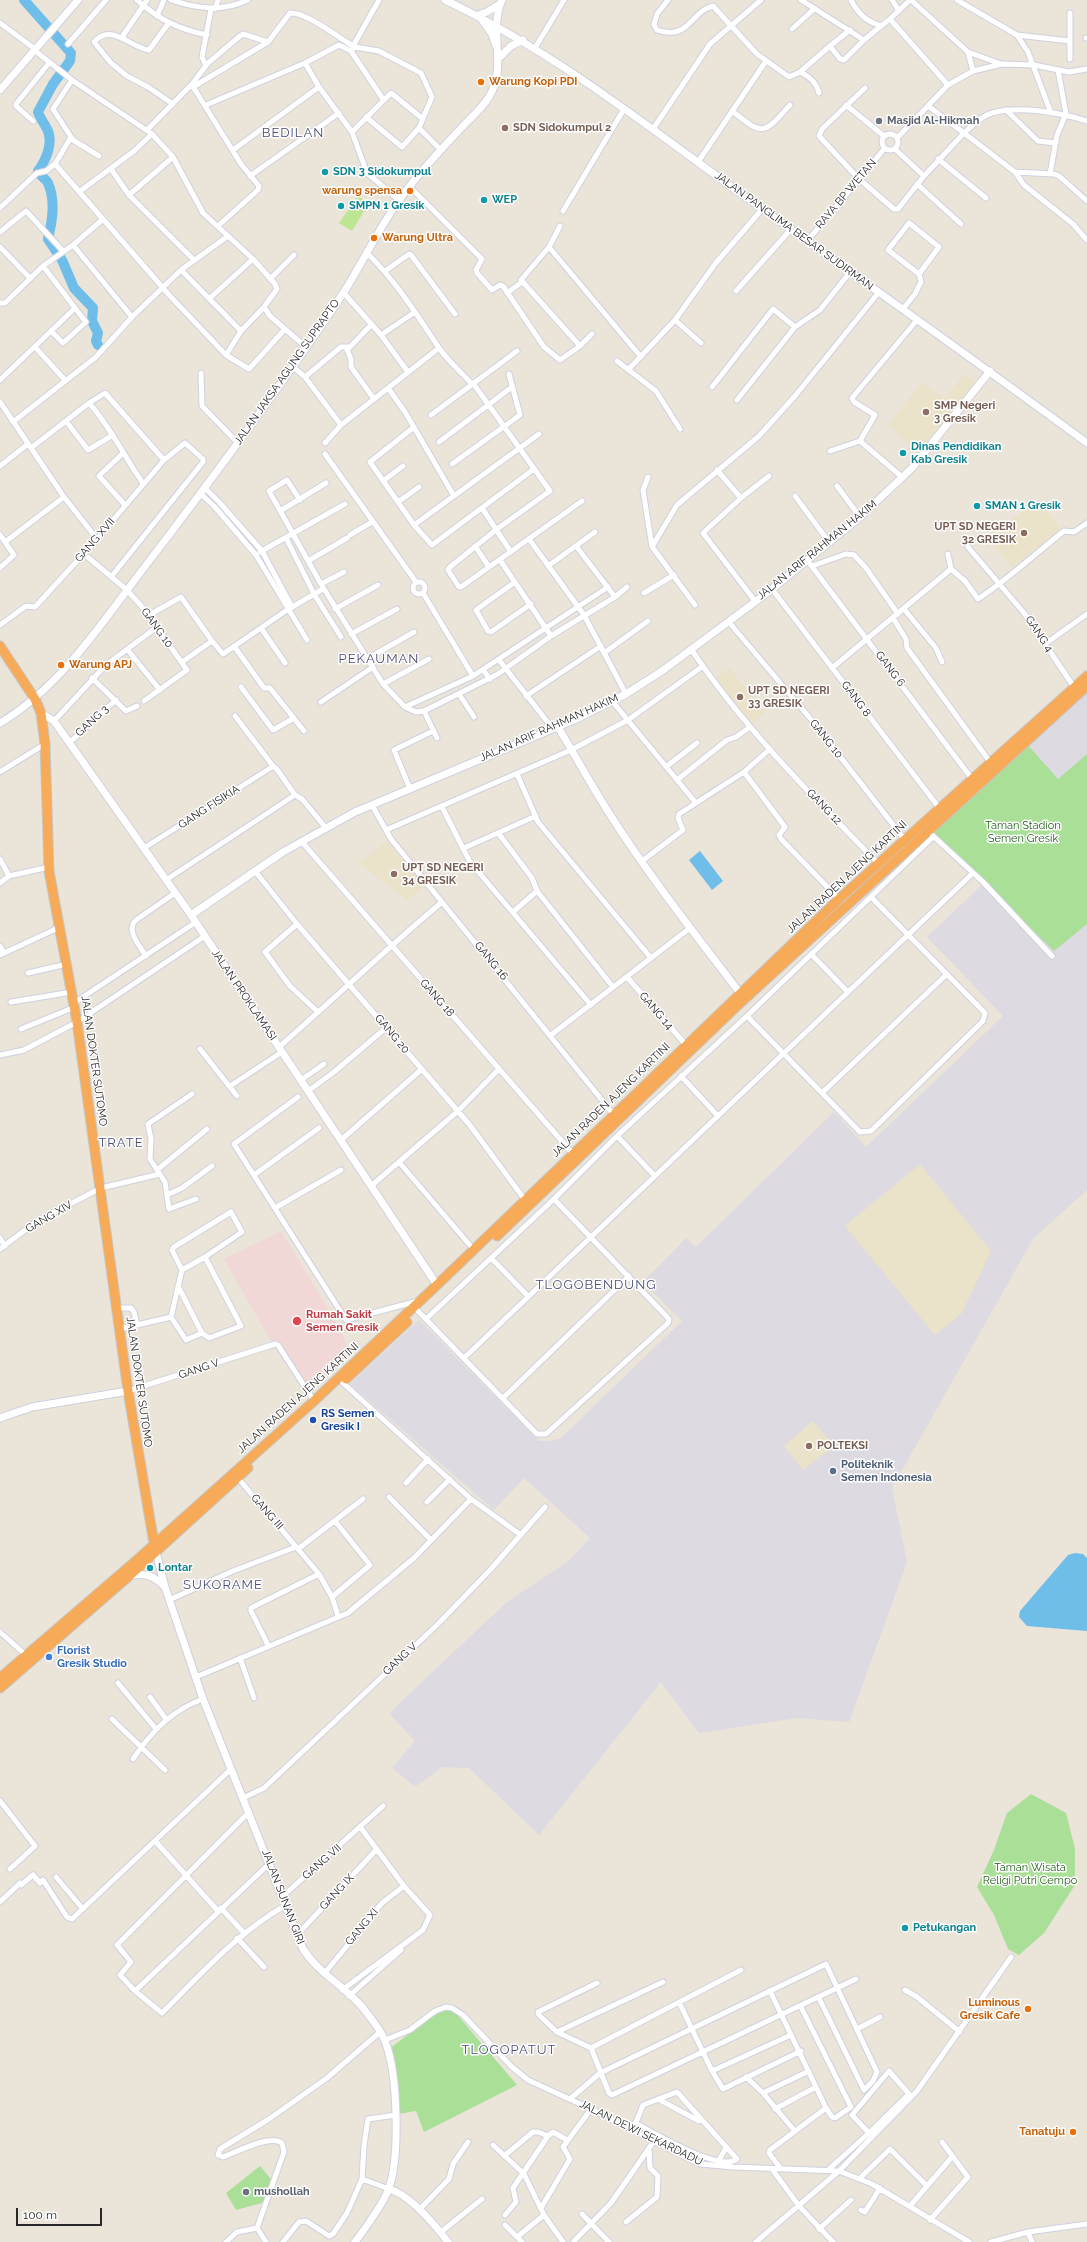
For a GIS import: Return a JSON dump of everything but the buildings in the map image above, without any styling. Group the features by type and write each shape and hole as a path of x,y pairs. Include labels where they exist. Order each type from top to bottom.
{"highway":[{"name":"JALAN DOKTER SUTOMO","path":"0,646 36,700 41,713 45,744 49,868 77,1022 128,1391 155,1548"},
{"name":"JALAN RADEN AJENG KARTINI","path":"723,1014 740,993 839,899 1087,676"},
{"name":"JALAN RADEN AJENG KARTINI","path":"155,1548 293,1424 343,1383 723,1014 930,834 1087,686"},
{"name":"JALAN RADEN AJENG KARTINI","path":"155,1548 238,1478 293,1424 314,1401 474,1250 686,1045 712,1025"},
{"path":"0,1688 129,1576 155,1548"},
{"path":"0,1678 155,1548"}],"main road":[{"path":"0,90 78,0"},
{"name":"JALAN PANGLIMA BESAR SUDIRMAN","path":"445,0 478,15 497,27 523,40 624,109 792,228 850,272 1087,442"},
{"path":"501,2 500,18 502,24 523,40 508,49 500,57 492,34 478,15 501,2"},
{"name":"JALAN JAKSA AGUNG SUPRAPTO","path":"0,723 36,700 53,682 127,590 203,491 306,348 343,292 399,200 441,150 489,97 500,57 497,27 501,2"},
{"name":"JALAN ARIF RAHMAN HAKIM","path":"191,915 255,871 326,828 372,805 555,728 626,694 662,672 755,601 809,563 829,542 860,517 912,468 990,371"},
{"name":"JALAN PROKLAMASI","path":"41,713 54,721 196,922 437,1285"},
{"path":"555,728 571,750 609,813 642,861 690,928 740,993"},
{"path":"0,1418 32,1407 128,1391"},
{"name":"JALAN SUNAN GIRI","path":"155,1548 169,1600 203,1698 270,1863 297,1935 311,1960 324,1974 362,2008 385,2040 392,2070 396,2115 394,2163 389,2189 355,2242"},
{"path":"129,1576 146,1574 154,1577 165,1587"},
{"path":"389,2189 398,2191 441,2232 448,2242"}],"street":[{"path":"137,0 168,24 207,35"},
{"path":"122,37 147,0"},
{"path":"157,16 164,0"},
{"path":"171,0 213,9 248,0"},
{"path":"206,66 202,57 213,9 218,0"},
{"path":"353,48 379,0"},
{"path":"535,48 564,0"},
{"path":"668,0 657,14 654,25 657,30 666,33 680,31 712,5 752,48 789,77 800,72 850,30"},
{"path":"653,129 707,48 731,25 761,0"},
{"path":"801,0 864,40"},
{"path":"851,0 862,17 881,26"},
{"path":"892,0 899,11"},
{"path":"830,46 842,60 911,0 968,52 1002,64"},
{"path":"957,0 1017,35 1070,41"},
{"path":"68,44 103,1"},
{"path":"792,29 814,9"},
{"path":"79,192 134,151 173,104 193,86 268,42 285,18 295,12 316,22 353,48 383,99"},
{"path":"1070,13 1070,59"},
{"path":"890,19 948,86"},
{"path":"0,23 62,73 150,132 172,157 203,213 253,259 270,279 276,289 264,307 241,331 226,355"},
{"path":"168,24 149,50 113,34 105,36 94,42 111,63 127,76 148,87 173,104"},
{"path":"193,86 206,66 242,35 268,42"},
{"path":"1017,35 1034,65 1051,113"},
{"path":"206,105 305,63 339,45 379,51 421,73 432,97 423,120 402,147 366,117"},
{"path":"968,52 973,71"},
{"path":"698,162 766,60"},
{"path":"33,121 16,106 16,104 49,62"},
{"path":"305,63 319,87 352,132 367,174 399,200"},
{"path":"895,149 899,142 898,137 948,86 973,71 1002,64 1034,65 1069,72 1087,69"},
{"path":"1050,174 1056,144 1066,114 1058,70"},
{"path":"800,72 808,76 817,85 819,93"},
{"path":"72,80 53,109 71,138 99,156"},
{"path":"193,86 250,176 259,186 258,190 218,226"},
{"path":"233,150 319,87"},
{"path":"865,88 822,129 819,136 858,178 896,210 938,159 964,133 985,116 1006,110 1066,114 1087,121"},
{"path":"352,132 383,99 393,94 423,120"},
{"path":"732,111 754,128 762,129 775,121 790,105"},
{"path":"846,105 884,136"},
{"path":"928,106 1015,172 1024,185 1073,224 1087,240"},
{"path":"562,211 624,109"},
{"path":"1006,110 1038,141 1056,144"},
{"path":"250,176 339,113"},
{"path":"418,128 441,150"},
{"path":"884,136 891,133 898,137"},
{"path":"884,136 882,144 885,148 890,150 895,149 924,176"},
{"path":"1,204 37,173 46,172 55,164 71,138"},
{"name":"RAYA BP WETAN","path":"808,240 858,178 885,148"},
{"path":"130,195 172,157"},
{"path":"938,159 986,198"},
{"path":"55,164 102,220 226,355 249,369 285,328"},
{"path":"111,169 130,195 193,260"},
{"path":"1015,172 1059,176 1087,201"},
{"path":"917,184 961,224"},
{"path":"410,186 482,259 476,272 492,290 500,285 544,347 558,359 560,360 580,346 592,334"},
{"path":"628,370 651,348 676,320 715,264 763,208"},
{"path":"0,232 26,211 63,251"},
{"path":"0,303 5,303 43,266 73,245 102,220"},
{"path":"903,309 915,294 921,282 919,274 888,250 909,223 939,248 919,274"},
{"path":"507,294 522,282 521,280 549,247 560,226"},
{"path":"736,291 792,228"},
{"path":"13,422 96,357 132,317 181,270 228,236"},
{"path":"73,245 132,317"},
{"path":"0,247 30,278"},
{"path":"549,247 641,357"},
{"path":"367,253 385,271 416,312 439,348 472,384 550,491 497,529 448,568 459,587 500,560 582,501"},
{"path":"385,271 408,254 411,255 455,314"},
{"path":"270,279 294,255"},
{"path":"210,298 253,259"},
{"path":"43,266 86,322 63,343 51,331"},
{"path":"181,270 241,331"},
{"path":"737,400 795,327 820,310 850,272"},
{"path":"522,282 580,346"},
{"path":"343,292 381,335 408,372"},
{"path":"652,547 677,505 759,436 795,396 879,292"},
{"path":"264,307 270,316 306,348"},
{"path":"0,380 75,308"},
{"path":"712,387 773,309 795,327"},
{"path":"381,335 416,312"},
{"path":"676,320 700,343"},
{"path":"830,451 860,441 875,415 854,402 852,398 917,320"},
{"path":"372,324 347,351 351,359 351,367 374,400"},
{"path":"305,377 341,347 350,347"},
{"path":"35,348 66,380"},
{"path":"325,442 342,425 439,348"},
{"path":"431,415 517,351"},
{"path":"617,361 659,394 680,429"},
{"path":"292,366 305,377 342,425"},
{"path":"201,373 201,404 237,442"},
{"path":"452,464 521,414 509,374"},
{"path":"439,442 512,387"},
{"path":"388,388 414,427 454,496"},
{"path":"0,466 105,393 164,460"},
{"path":"0,402 64,497 98,539"},
{"path":"89,403 106,422 122,454 144,483"},
{"path":"66,421 88,450 113,435"},
{"path":"414,427 370,460 414,525 432,545 534,469"},
{"path":"414,525 539,434"},
{"path":"860,441 902,477"},
{"name":"GANG XVII","path":"0,625 26,605 36,607 98,539 164,460 185,443 203,459 203,462 111,577"},
{"path":"122,454 100,476 125,506"},
{"path":"325,454 416,582 424,583 426,587 423,593"},
{"path":"383,481 403,466"},
{"path":"718,470 741,498"},
{"path":"755,601 702,533 741,498 769,476"},
{"path":"648,478 643,490 652,547 674,574 695,605"},
{"path":"300,500 288,481 275,487 269,493 335,609 383,684 405,707 416,712 424,711 490,679 584,615 615,598 627,587"},
{"path":"280,511 326,483"},
{"path":"836,486 860,517"},
{"path":"398,502 418,487"},
{"path":"203,491 219,502 262,551 289,608"},
{"path":"203,491 256,555 307,640"},
{"path":"795,496 829,542"},
{"path":"5,542 64,497"},
{"path":"256,555 344,504"},
{"path":"482,508 511,552"},
{"path":"308,561 372,522"},
{"path":"948,554 951,569 965,581 978,599 999,585 1064,531 1074,532 1087,522"},
{"path":"548,566 595,532"},
{"path":"0,535 14,556 0,568"},
{"path":"286,538 314,594 341,637"},
{"path":"529,539 576,606 584,615 626,694"},
{"path":"475,546 489,567"},
{"path":"576,546 615,598"},
{"name":"GANG 4","path":"968,547 1024,613 1074,687"},
{"name":"GANG 10","path":"84,554 127,590 149,615 182,662"},
{"path":"809,563 846,554 854,555 866,568 898,614"},
{"path":"500,560 552,636"},
{"name":"GANG 6","path":"809,563 972,779"},
{"path":"832,668 951,569"},
{"path":"149,615 181,597 222,654 289,608 314,594 344,572"},
{"path":"644,593 674,574"},
{"path":"416,582 413,586 415,592 423,593"},
{"path":"515,582 476,611 488,631 491,632 531,604"},
{"path":"335,609 378,585"},
{"path":"405,707 473,676 499,660 576,606 608,587"},
{"name":"GANG 8","path":"772,589 940,808"},
{"path":"423,593 473,676"},
{"path":"351,634 397,609"},
{"path":"904,609 936,648 942,662"},
{"path":"1045,644 1086,614"},
{"path":"893,618 906,639 907,648 990,762"},
{"path":"604,653 648,621"},
{"name":"GANG 10","path":"728,622 814,723 905,840"},
{"path":"110,662 157,627"},
{"path":"261,628 285,663"},
{"path":"367,659 414,632"},
{"path":"144,701 187,671 182,662 212,641"},
{"path":"234,646 264,688 270,688 304,731"},
{"path":"526,696 601,646"},
{"name":"GANG 12","path":"692,649 703,666 750,727 878,863"},
{"path":"127,650 160,690"},
{"path":"383,684 429,658"},
{"path":"499,660 526,696 555,728"},
{"path":"386,830 571,750 628,720 703,666"},
{"path":"54,721 92,678 104,667"},
{"path":"321,702 372,667"},
{"path":"483,670 490,679"},
{"path":"92,678 127,712 137,706"},
{"path":"466,679 471,688"},
{"path":"241,687 273,730 294,718"},
{"path":"460,694 474,717"},
{"name":"GANG 3","path":"69,743 116,700"},
{"path":"612,701 696,803"},
{"path":"424,711 437,738"},
{"path":"235,716 295,794 302,799 326,828"},
{"path":"677,780 727,740 736,737 750,727"},
{"path":"410,789 394,750 433,731"},
{"path":"667,766 697,743"},
{"path":"0,772 45,744"},
{"path":"642,861 682,831 683,827 678,815 744,772 770,749"},
{"name":"GANG FISIKIA","path":"144,848 274,767"},
{"path":"744,772 785,828 779,835 781,839 839,899"},
{"path":"517,774 536,816 651,958"},
{"path":"166,880 295,794"},
{"name":"GANG 16","path":"372,805 391,839 551,1035 614,1115"},
{"path":"442,807 470,862 590,1005"},
{"path":"464,848 499,834 536,816"},
{"path":"499,834 532,878 537,890 613,987"},
{"path":"426,1319 617,1136 747,1016 871,897 930,834 973,873 1052,956"},
{"name":"GANG 18","path":"302,842 573,1154"},
{"path":"0,859 9,876"},
{"path":"0,883 9,876 49,868"},
{"name":"GANG 20","path":"255,871 297,924 458,1111 526,1200"},
{"path":"464,1358 973,873"},
{"path":"513,912 537,890"},
{"path":"146,956 131,931 132,925 136,920 175,893"},
{"path":"747,1016 860,1132 871,1131 984,1018 983,1011 871,897"},
{"path":"230,1086 280,1049 318,1012 350,985 390,945 442,902"},
{"path":"21,1030 74,1005 196,922"},
{"path":"297,924 265,952 290,986 318,1012"},
{"path":"0,946 2,954 60,927"},
{"path":"551,1035 690,928"},
{"path":"0,1055 24,1050 77,1022 205,936"},
{"path":"811,954 848,992"},
{"path":"28,972 67,964"},
{"path":"822,1094 947,974"},
{"name":"GANG 14","path":"627,977 686,1045"},
{"path":"11,1002 72,992"},
{"path":"308,1091 334,1072 387,1027"},
{"path":"200,1049 237,1096"},
{"path":"301,1080 324,1064"},
{"path":"341,1140 422,1069"},
{"path":"371,1186 458,1111 498,1069"},
{"path":"681,1076 718,1116"},
{"path":"192,1094 148,1124 151,1139 150,1159 165,1182 169,1209 196,1199"},
{"path":"298,1097 234,1144 346,1320 422,1299"},
{"path":"254,1175 319,1128"},
{"path":"159,1172 207,1129"},
{"path":"617,1136 655,1176"},
{"path":"399,1162 474,1250"},
{"path":"167,1195 182,1188 212,1166"},
{"path":"275,1208 341,1170"},
{"name":"GANG XIV","path":"2,1247 37,1222 101,1188 159,1172"},
{"path":"418,1311 537,1434 546,1434 668,1323 669,1317 554,1198"},
{"path":"182,1270 205,1257 242,1232 231,1212 174,1247 172,1250 182,1270 171,1317 186,1340 202,1333"},
{"path":"0,1238 2,1247"},
{"path":"178,1286 202,1333 209,1338 241,1326 205,1257"},
{"path":"491,1258 528,1296"},
{"path":"503,1398 630,1276"},
{"path":"117,1308 129,1307 133,1309 137,1325"},
{"path":"120,1329 171,1317"},
{"name":"GANG V","path":"128,1391 278,1345 314,1401"},
{"path":"343,1383 472,1499 521,1535"},
{"path":"406,1483 428,1459"},
{"name":"GANG III","path":"238,1478 319,1574 332,1598 338,1616"},
{"path":"427,1502 450,1479"},
{"path":"389,1497 431,1540"},
{"path":"169,1600 233,1571 297,1548 363,1499"},
{"path":"196,1677 348,1613 414,1558 472,1499"},
{"name":"GANG V","path":"243,1798 264,1788 438,1624 545,1507"},
{"path":"332,1598 370,1565 335,1521"},
{"path":"268,1646 251,1608 319,1574"},
{"path":"0,1632 26,1656"},
{"path":"240,1658 254,1698"},
{"path":"118,1683 156,1729"},
{"path":"150,1697 166,1719"},
{"path":"133,1759 141,1747 166,1719 193,1702 203,1698"},
{"path":"112,1720 165,1770"},
{"path":"0,1902 20,1883 21,1885 33,1875 40,1883 43,1880 68,1918 72,1919 156,1842 231,1769"},
{"path":"0,1801 35,1846 10,1869"},
{"name":"GANG VII","path":"283,1896 361,1828 383,1806"},
{"path":"249,1812 116,1946 131,1962 120,1975 135,1991 162,2014 238,1938 286,1905"},
{"path":"349,1996 423,1930 430,1915 404,1886 361,1828"},
{"path":"156,1842 220,1910 244,1933"},
{"name":"GANG IX","path":"297,1935 377,1849"},
{"path":"135,1991 270,1863"},
{"path":"56,1877 83,1909"},
{"name":"GANG XI","path":"324,1974 382,1903 404,1886"},
{"path":"342,1990 423,1930"},
{"path":"238,1938 264,1967"},
{"path":"756,2242 839,2170 917,2091 1011,1958"},
{"path":"570,2098 600,2073 826,1964 877,2072 873,2081 863,2090 818,1998"},
{"path":"591,2048 741,1970"},
{"path":"597,1983 538,2012 538,2016 557,2032 591,2048 600,2073 609,2093 612,2095 856,1979"},
{"path":"557,2032 664,1982"},
{"path":"905,1990 917,1997 960,2032"},
{"path":"770,1991 791,2035 801,2051 826,2108 834,2118 851,2107 801,2006"},
{"path":"679,2002 712,2071 723,2089 801,2051"},
{"name":"JALAN DEWI SEKARDADU","path":"385,2040 410,2030 435,2011 446,2007 452,2008 463,2015 512,2068 528,2080 570,2098 701,2164 772,2169 839,2170 880,2188 930,2220 969,2242"},
{"path":"857,2029 880,2017"},
{"path":"257,2228 284,2152 282,2143 278,2139 269,2140 223,2157 218,2155 220,2149 270,2119 327,2078 380,2032"},
{"path":"712,2071 791,2035"},
{"path":"763,2094 809,2071"},
{"path":"829,2169 869,2134 909,2094 889,2071 852,2115 869,2134"},
{"path":"746,2077 794,2130"},
{"path":"775,2109 816,2088"},
{"path":"632,2130 641,2107 677,2092 736,2160 707,2159 692,2153 635,2123"},
{"path":"658,2099 703,2122"},
{"path":"781,2169 769,2151 794,2130 826,2108"},
{"path":"541,2208 570,2159 563,2149 567,2140 591,2109"},
{"path":"283,2242 299,2222 306,2221 329,2236 333,2234 347,2213 362,2179 364,2145 368,2119 396,2115"},
{"path":"504,2156 533,2132 548,2136"},
{"path":"505,2215 516,2202 513,2188 524,2174 548,2136 553,2132 567,2140"},
{"path":"574,2241 611,2203 654,2141"},
{"path":"419,2210 450,2179 453,2164 468,2142"},
{"path":"930,2220 968,2178 942,2142"},
{"path":"493,2145 524,2174 544,2215 559,2241"},
{"path":"719,2160 726,2148"},
{"path":"860,2178 890,2148 927,2186"},
{"path":"626,2222 657,2197 658,2176 650,2168 649,2150"},
{"path":"910,2206 952,2157"},
{"path":"772,2169 799,2206 833,2242"},
{"path":"362,2179 389,2189"},
{"path":"861,2210 865,2212 880,2188"},
{"path":"441,2232 482,2199"},
{"path":"819,2228 851,2200"},
{"path":"582,2214 593,2223 609,2242"},
{"path":"516,2237 544,2215"},
{"path":"990,2242 1028,2232 1087,2224"},
{"path":"506,2225 522,2242"},
{"path":"226,2242 237,2232 257,2228"},
{"path":"257,2228 266,2242"},
{"path":"1028,2232 1032,2242"}],"shaded area":[{"name":"SMP Negeri 3 Gresik","path":"964,374 977,384 921,454 888,425 922,382 944,399"},
{"name":"UPT SD NEGERI 32 GRESIK","path":"1039,500 1061,529 1012,567 986,537"},
{"name":"UPT SD NEGERI 33 GRESIK","path":"730,668 765,713 750,724 714,680"},
{"path":"1087,688 1087,1190 1033,1239 892,1488 907,1562 849,1722 797,1718 699,1733 661,1682 539,1835 469,1768 442,1767 415,1787 392,1768 415,1741 389,1713 506,1603 569,1561 590,1538 524,1478 494,1510 350,1384 419,1320 539,1441 549,1441 561,1438 682,1321 643,1282 686,1238 696,1247 834,1112 866,1147 1003,1016 927,937 984,883 929,829"},
{"name":"UPT SD NEGERI 34 GRESIK","path":"387,841 424,886 407,900 359,863"},
{"path":"920,1164 991,1251 962,1313 935,1335 845,1226"},
{"name":"Rumah Sakit Semen Gresik","path":"281,1231 341,1331 350,1354 307,1393 275,1348 224,1259"},
{"name":"POLTEKSI","path":"813,1421 834,1446 803,1470 784,1446"}],"green space":[{"path":"358,196 369,203 352,231 339,223"},
{"name":"Taman Stadion Semen Gresik","path":"1025,742 1058,779 1087,754 1087,924 1054,951 929,829"},
{"name":"Taman Wisata Religi Putri Cempo","path":"1031,1794 1066,1813 1075,1849 1075,1885 1044,1933 1019,1955 1008,1949 994,1915 977,1887 994,1850 1007,1813"},
{"path":"442,2011 454,2011 517,2085 424,2132 416,2111 398,2114 392,2047 421,2024"},
{"path":"260,2166 275,2184 262,2203 236,2210 226,2193"}],"water":[{"path":"700,851 723,881 712,890 689,860"},
{"path":"1075,1553 1083,1554 1087,1558 1087,1631 1027,1626 1019,1617 1020,1611 1068,1555"}],"waterway":[{"path":"24,0 71,53 70,61 53,84 38,112 47,129 50,140 44,162 38,171 48,183 52,197 52,219 48,239 62,260 74,288 93,308 92,321 98,333 96,341 98,345"}],"place":[{"name":"Warung Kopi PDI","path":"481,82"},
{"name":"Masjid Al-Hikmah","path":"879,121"},
{"name":"SDN Sidokumpul 2","path":"505,128"},
{"name":"SDN 3 Sidokumpul","path":"325,172"},
{"name":"warung spensa","path":"410,191"},
{"name":"WEP","path":"484,200"},
{"name":"SMPN 1 Gresik","path":"341,206"},
{"name":"Warung Ultra","path":"374,238"},
{"name":"SMP Negeri 3 Gresik","path":"926,412"},
{"name":"Dinas Pendidikan Kab Gresik","path":"903,453"},
{"name":"SMAN 1 Gresik","path":"977,506"},
{"name":"UPT SD NEGERI 32 GRESIK","path":"1024,533"},
{"name":"Warung APJ","path":"61,665"},
{"name":"UPT SD NEGERI 33 GRESIK","path":"740,697"},
{"name":"UPT SD NEGERI 34 GRESIK","path":"394,874"},
{"name":"Rumah Sakit Semen Gresik","path":"297,1321"},
{"name":"RS Semen Gresik I","path":"313,1420"},
{"name":"POLTEKSI","path":"809,1446"},
{"name":"Politeknik Semen Indonesia","path":"833,1471"},
{"name":"Lontar","path":"150,1568"},
{"name":"Florist Gresik Studio","path":"49,1657"},
{"name":"Petukangan","path":"905,1928"},
{"name":"Luminous Gresik Cafe","path":"1028,2009"},
{"name":"Tanatuju","path":"1073,2132"},
{"name":"mushollah","path":"246,2192"}],"district":[{"name":"BEDILAN","path":"293,133"},
{"name":"PEKAUMAN","path":"379,659"},
{"name":"TRATE","path":"121,1143"},
{"name":"TLOGOBENDUNG","path":"596,1285"},
{"name":"SUKORAME","path":"223,1585"},
{"name":"TLOGOPATUT","path":"509,2050"}]}
